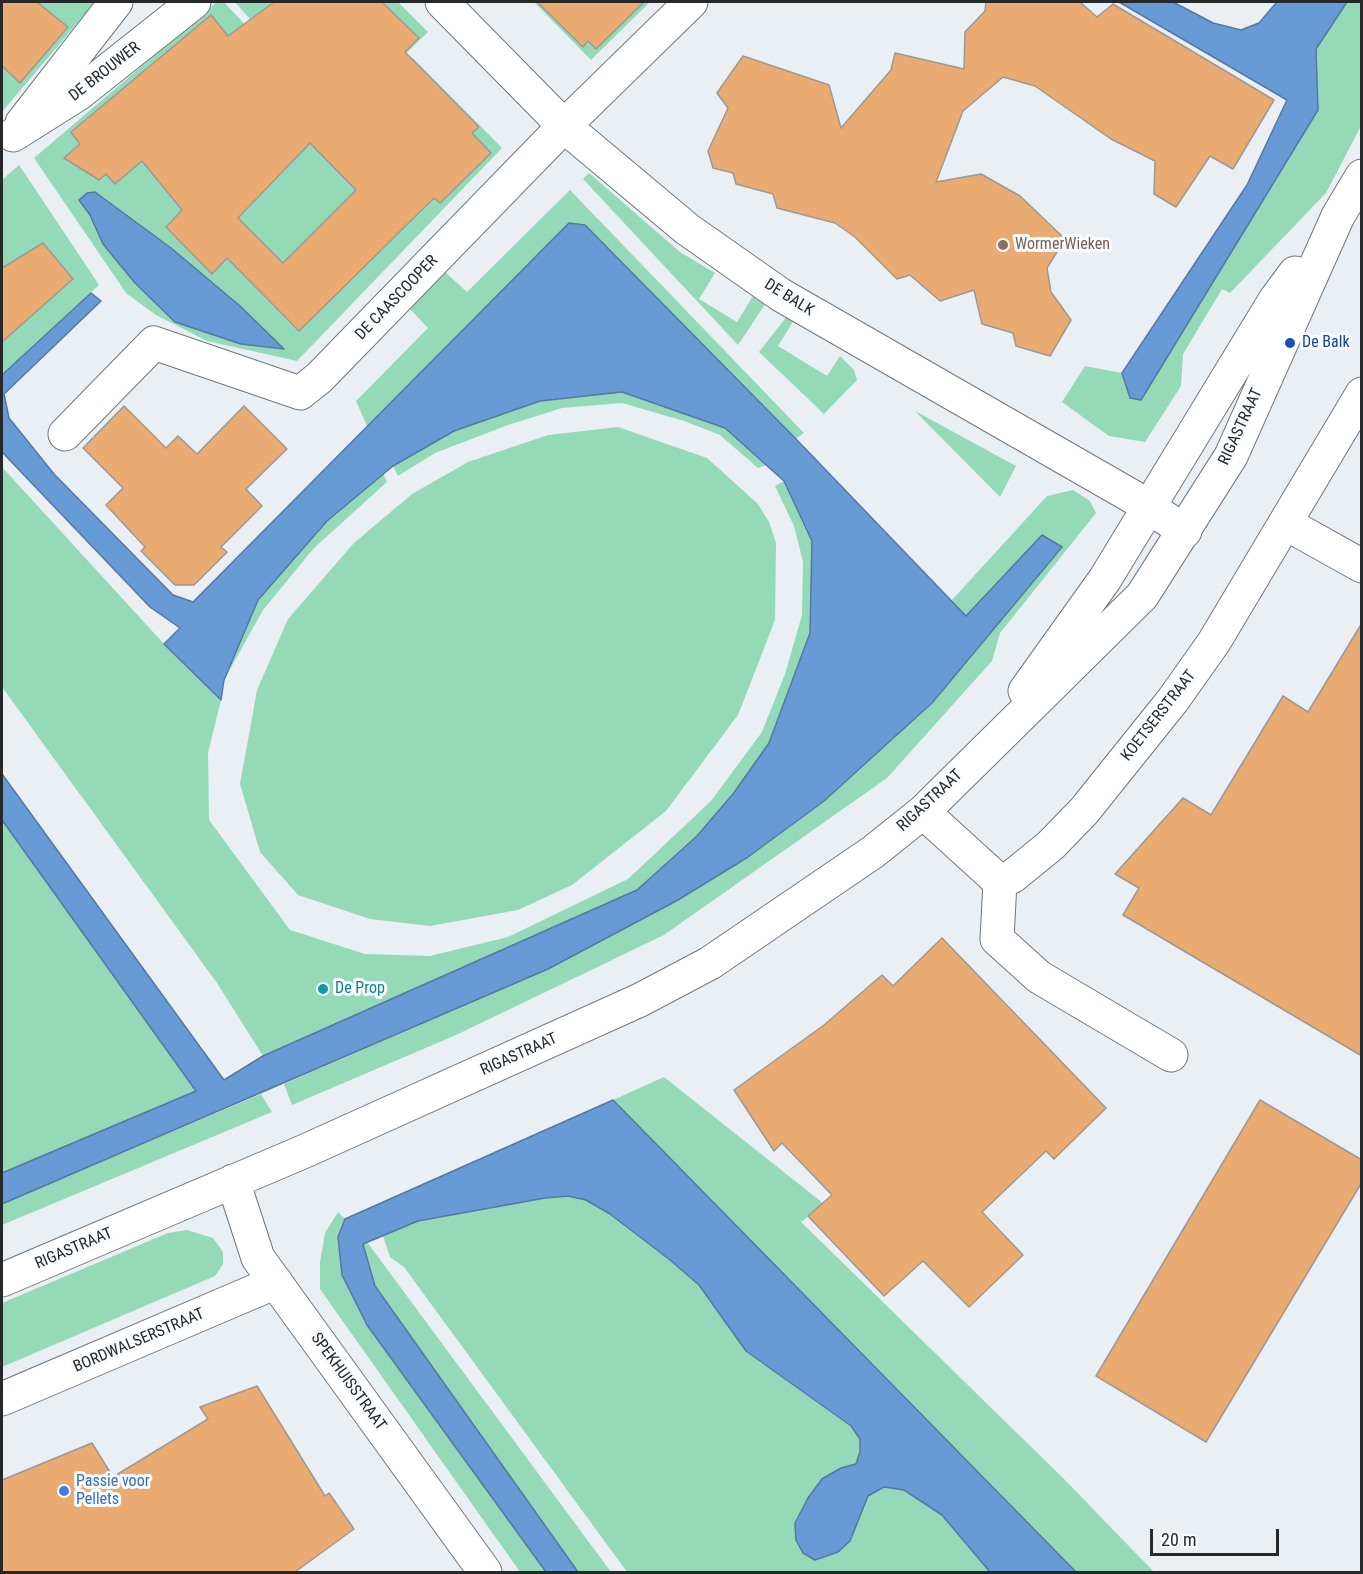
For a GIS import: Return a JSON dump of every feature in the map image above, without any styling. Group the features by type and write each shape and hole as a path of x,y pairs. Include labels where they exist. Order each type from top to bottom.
{"street":[{"name":"DE BROUWER","path":"7,141 54,78 117,2"},
{"name":"DE BROUWER","path":"7,141 78,94 194,2"},
{"name":"DE BALK","path":"442,2 564,126 687,229 781,295 1150,508 1185,531"},
{"name":"DE CAASCOOPER","path":"65,434 154,343 300,393 319,378 564,126 691,2"},
{"name":"RIGASTRAAT","path":"986,746 1105,579 1275,300 1338,216 1362,176"},
{"name":"RIGASTRAAT","path":"2,1280 234,1181 640,1000 710,963 873,852 923,812 986,746 1142,596 1185,531 1230,456 1338,216"},
{"name":"KOETSERSTRAAT","path":"1000,882 1013,876 1051,845 1084,811 1173,700 1214,642 1285,523 1350,435 1362,394"},
{"path":"1285,523 1362,566"},
{"path":"923,812 1000,882 997,939 1039,977 1171,1055"},
{"name":"SPEKHUISSTRAAT","path":"234,1181 258,1258 485,1572"},
{"name":"BORDWALSERSTRAAT","path":"2,1400 276,1282"}],"green space":[{"path":"2,2 95,2 2,112"},
{"path":"217,2 224,2 250,30 256,26 235,2 398,2 428,32 336,121 301,130 321,148 413,58 502,148 297,361 207,341 156,315 126,293 34,158","holes":["90,215 171,248 240,306 283,348 175,322 136,283 103,244"]},
{"path":"534,2 650,2 591,60"},
{"path":"1347,2 1361,2 1361,126 1326,193 1230,293 1222,289 1183,354 1181,386 1145,442 1109,436 1062,402 1085,366 1122,373 1130,397 1317,111 1316,49"},
{"path":"19,165 99,285 2,375 2,180"},
{"path":"589,173 680,252 715,273 699,299 737,322 753,296 766,303 738,345 583,179"},
{"path":"570,190 804,433 796,439 585,225 569,223 367,426 356,401 428,328 408,307 445,272 467,292"},
{"path":"787,316 794,320 778,346 827,376 840,356 854,370 857,380 824,414 759,352"},
{"path":"622,392 725,428 766,465 758,468 720,435 684,421 622,403 562,408 508,425 435,453 398,476 393,466 454,431 540,401"},
{"path":"915,411 1016,466 1000,497"},
{"path":"618,427 707,458 758,504 769,522 776,543 775,620 738,715 666,811 572,885 518,910 430,926 370,919 298,895 260,852 240,784 257,690 288,619 354,543 412,494 468,462 548,435"},
{"path":"2,467 164,644 221,700 208,753 209,820 290,930 365,954 430,956 508,937 628,879 711,801 762,732 785,674 802,615 803,562 794,526 775,486 784,481 812,541 810,633 769,743 733,794 697,836 637,890 263,1056 217,983 2,687"},
{"path":"383,473 387,482 314,548 263,610 224,680 258,600 327,521"},
{"path":"1073,490 1090,501 1096,513 1000,633 992,661 887,778 664,935 456,1035 292,1105 284,1084 548,969 678,900 824,801 932,703 1061,547 1042,535 966,616 952,600 1047,496"},
{"path":"2,818 196,1091 2,1173"},
{"path":"664,1077 824,1204 801,1222 1064,1479 1154,1572 1076,1572 613,1100"},
{"path":"261,1094 272,1112 2,1225 2,1204"},
{"path":"568,1196 586,1200 610,1214 670,1260 699,1285 746,1351 851,1427 860,1439 860,1452 856,1464 841,1468 808,1498 795,1523 796,1540 862,1506 868,1496 884,1487 904,1490 942,1515 990,1572 627,1572 404,1267 390,1257 383,1236 418,1221 545,1198"},
{"path":"338,1212 345,1219 338,1237 367,1325 546,1572 520,1572 320,1289 320,1262 325,1233"},
{"path":"187,1230 213,1238 223,1252 223,1264 215,1276 2,1367 2,1303 168,1233"},
{"path":"367,1242 611,1572 578,1572 375,1286 363,1244"}],"water":[{"path":"1119,2 1173,2 1213,23 1241,30 1259,23 1277,2 1347,2 1316,49 1318,110 1141,400 1130,398 1122,373 1247,185 1287,100"},
{"path":"95,192 171,248 240,306 284,349 241,344 175,322 135,283 103,244 90,215 79,200 87,193"},
{"path":"569,223 585,225 966,616 1042,535 1062,547 932,703 824,801 748,857 678,900 548,969 2,1204 2,1173 196,1091 2,820 2,774 224,1080 263,1056 637,890 697,836 733,794 769,743 810,633 812,541 784,481 725,428 622,392 540,401 454,431 393,466 327,521 258,600 224,680 221,700 164,644 180,628 150,607 2,452 2,375 91,293 101,301 4,394 9,418 54,474 173,595 193,602"},
{"path":"613,1100 1076,1572 990,1572 942,1515 904,1490 884,1487 868,1496 850,1541 838,1552 815,1560 803,1553 796,1540 795,1523 808,1498 822,1479 841,1468 856,1464 860,1452 860,1439 851,1426 746,1351 699,1285 670,1260 610,1214 586,1200 568,1196 545,1198 418,1221 363,1244 375,1286 578,1572 546,1572 367,1325 342,1275 338,1237 345,1219"}],"building":[{"path":"2,2 37,2 68,27 20,83 2,66"},
{"path":"274,2 382,2 419,38 405,52 479,127 472,133 491,153 440,203 434,198 299,331 227,258 212,274 166,227 182,210 142,161 115,184 106,174 99,180 64,158 80,144 71,132 211,15 228,36","holes":["310,143 356,190 283,263 238,218"]},
{"path":"537,2 644,2 596,49 588,41 583,47"},
{"path":"986,2 1080,2 1097,17 1113,4 1274,100 1233,169 1210,156 1176,207 1154,194 1155,161 1111,139 1035,86 1003,77 963,111 936,182 981,174 1020,196 1065,239 1047,268 1051,292 1071,320 1050,356 1016,346 1013,333 982,324 974,290 940,301 910,275 897,279 855,237 835,223 777,208 773,194 736,184 733,173 713,168 708,151 728,108 717,93 743,56 829,85 841,128 891,70 895,53 964,69 965,32 985,11"},
{"path":"43,243 73,279 2,342 2,268"},
{"path":"124,406 166,448 178,436 197,454 244,406 287,449 246,489 262,506 221,547 227,552 194,585 175,585 141,551 145,547 106,505 123,488 83,448"},
{"path":"1362,623 1362,1056 1123,915 1139,888 1115,874 1183,798 1211,815 1283,696 1308,712"},
{"path":"942,938 1106,1108 1054,1159 1046,1151 982,1212 1023,1255 969,1307 923,1261 884,1296 808,1216 832,1195 782,1143 774,1151 734,1090 824,1025 882,975 893,986"},
{"path":"1260,1100 1362,1160 1362,1182 1206,1442 1096,1376"},
{"path":"257,1386 325,1496 329,1493 354,1529 295,1572 2,1572 2,1480 92,1443 113,1477 208,1419 200,1407"}],"place":[{"name":"WormerWieken","path":"1003,245"},
{"name":"De Balk","path":"1290,343"},
{"name":"De Prop","path":"323,989"},
{"name":"Passie voor Pellets","path":"64,1491"}]}
